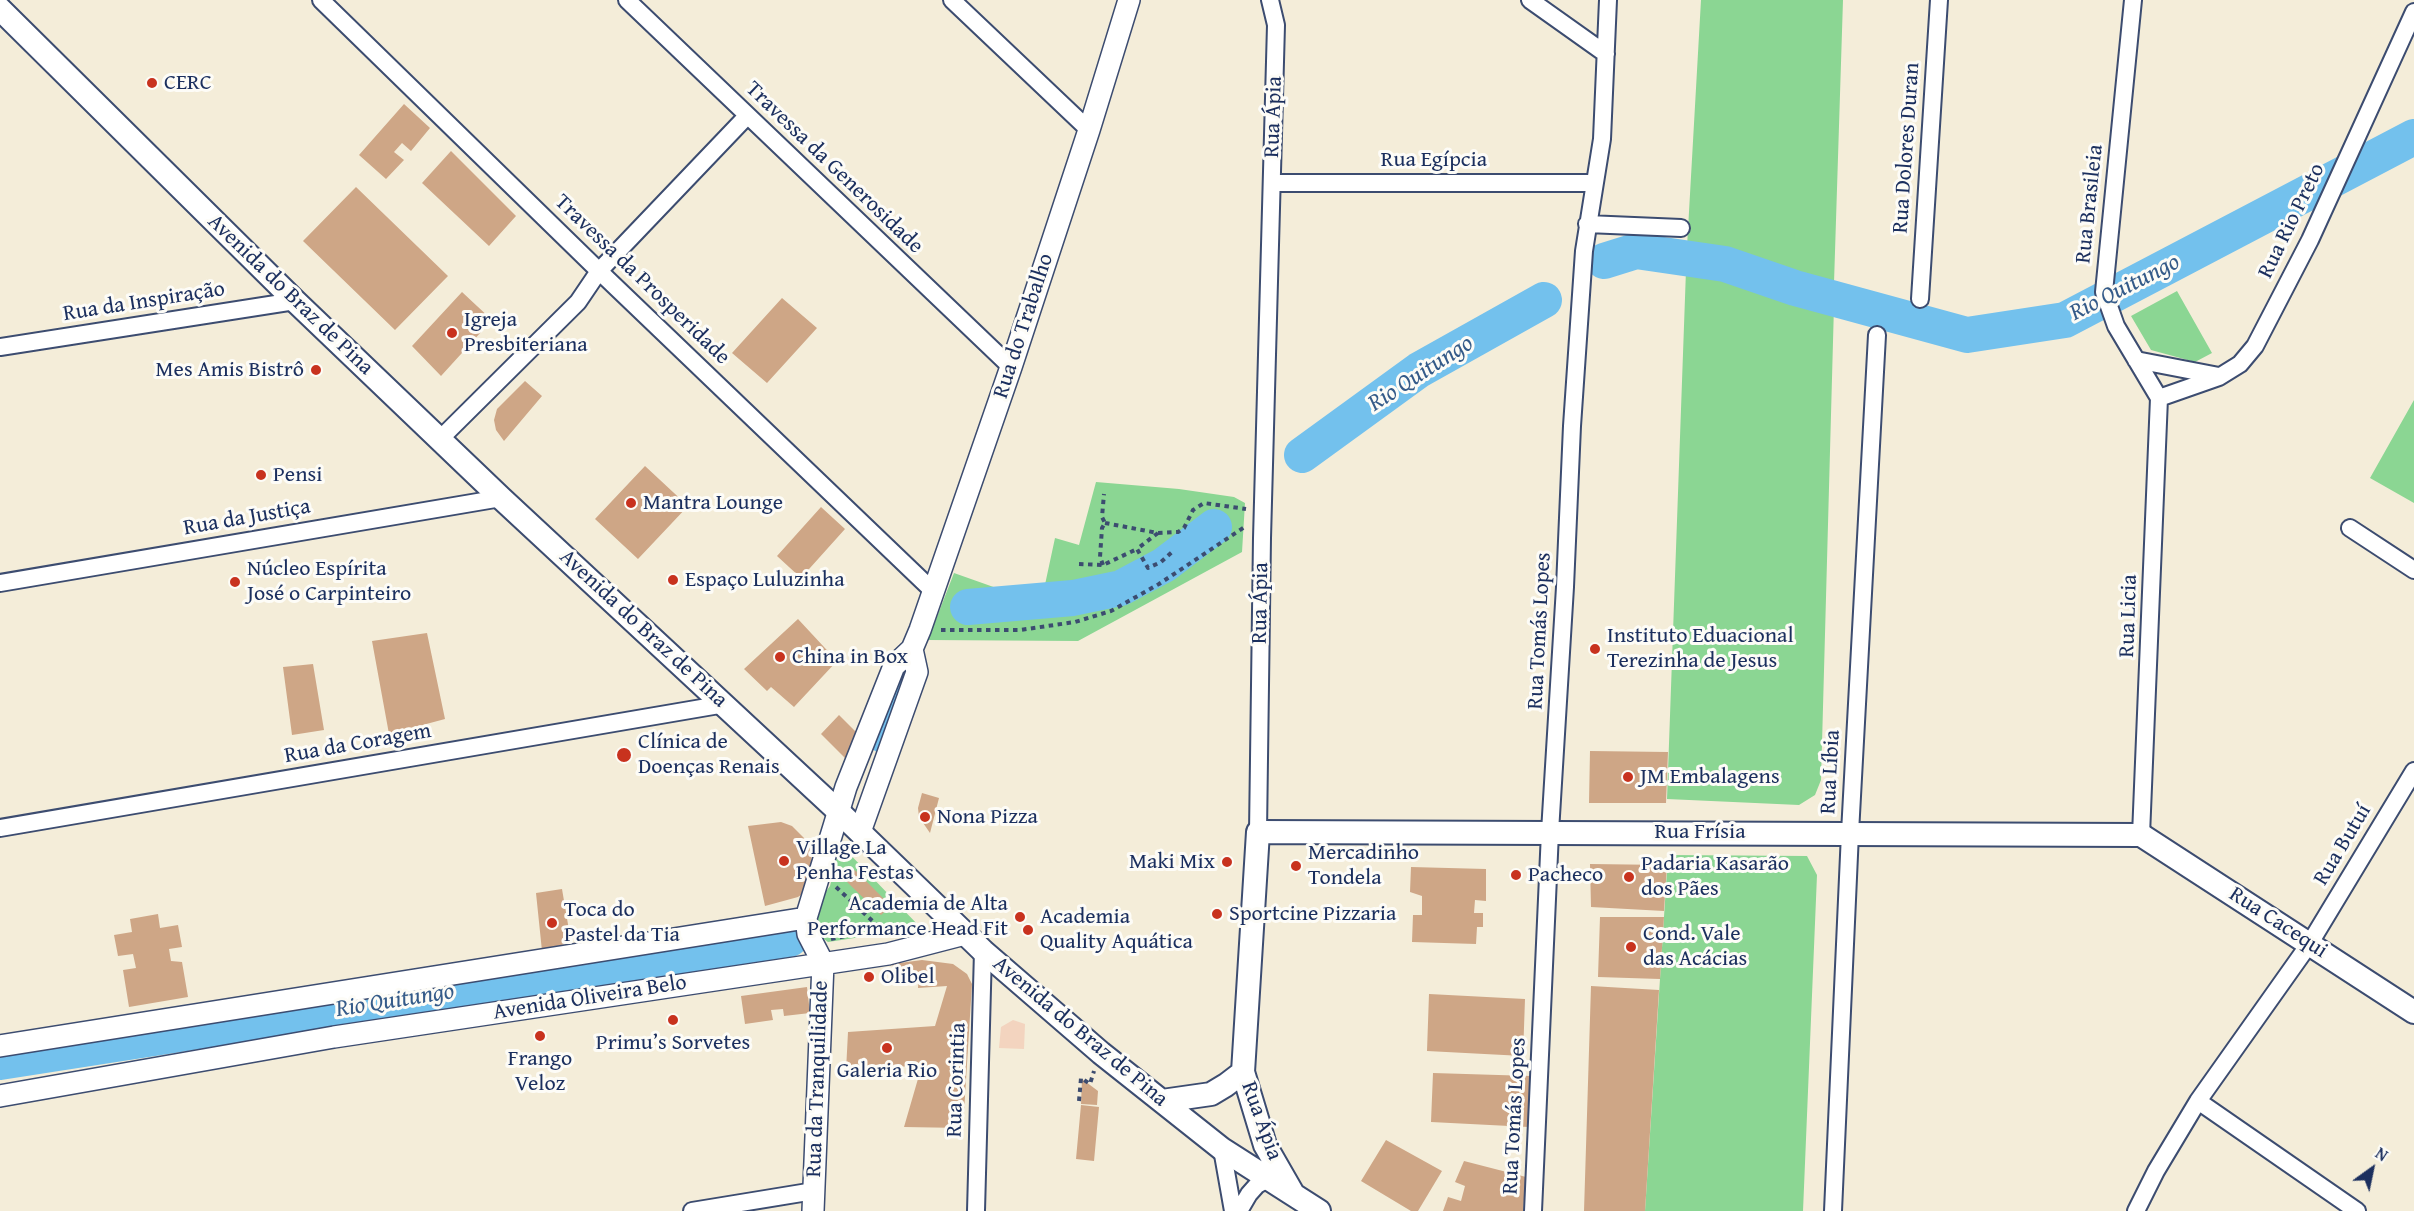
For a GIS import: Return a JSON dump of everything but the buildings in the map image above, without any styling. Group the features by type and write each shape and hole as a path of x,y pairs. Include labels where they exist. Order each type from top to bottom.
{"main road":[{"name":"Avenida do Braz de Pina","path":"0,9 295,301 501,498 838,811 983,951 1101,1053 1222,1149 1319,1211"},
{"name":"Rua Frísia","path":"1258,832 2141,834"},
{"name":"Rua Ápia","path":"1258,832 1243,1072 1265,1145 1294,1195"},
{"name":"Rua Cacequi","path":"2141,834 2414,1012"},
{"path":"1162,1101 1211,1094 1243,1072"}],"street":[{"name":"Travessa da Prosperidade","path":"321,0 599,271 933,591"},
{"name":"Travessa da Generosidade","path":"627,0 1011,367"},
{"path":"952,0 1089,130"},
{"name":"Rua do Trabalho","path":"860,832 917,672 916,640 1011,367 1089,130 1128,0"},
{"name":"Rua Ápia","path":"1258,832 1276,25 1269,0"},
{"path":"1530,0 1606,54"},
{"name":"Rua Tomás Lopes","path":"1533,1211 1550,832 1572,426 1587,224 1602,138 1608,0"},
{"name":"Rua Dolores Duran","path":"1920,299 1939,0"},
{"name":"Rua Brasileia","path":"2133,0 2104,292 2116,326 2159,398"},
{"name":"Rua Rio Preto","path":"2159,398 2219,376 2240,364 2255,346 2310,240 2414,12"},
{"path":"440,439 578,302 599,271 747,116"},
{"name":"Rua Egípcia","path":"1272,183 1595,183"},
{"path":"1587,224 1681,228"},
{"name":"Rua da Inspiração","path":"0,346 295,301"},
{"name":"Rua Líbia","path":"1833,1211 1850,833 1877,335"},
{"path":"2136,360 2219,376"},
{"name":"Rua Licia","path":"2141,834 2159,398"},
{"name":"Rua da Justiça","path":"0,583 501,498"},
{"path":"2350,528 2414,570"},
{"name":"Rua do Trabalho","path":"838,811 894,666 916,640"},
{"name":"Rua da Coragem","path":"0,828 724,704"},
{"name":"Rua Butuí","path":"2136,1211 2156,1171 2198,1101 2310,943 2414,771"},
{"path":"806,918 838,811"},
{"name":"Rua da Tranquilidade","path":"806,918 808,934 823,963 814,1201"},
{"name":"Avenida Oliveira Belo","path":"0,1046 806,918"},
{"name":"Avenida Oliveira Belo","path":"0,1096 334,1037 888,954 966,934"},
{"name":"Rua Corintia","path":"976,1211 983,951"},
{"path":"2198,1101 2357,1211"},
{"name":"Rua Ápia","path":"1222,1149 1233,1211"},
{"name":"Rua Ápia","path":"1239,1211 1257,1185 1268,1179"},
{"path":"692,1211 814,1201"}],"path":[{"path":"1104,494 1102,517 1105,523"},
{"path":"916,640 1075,622 1111,611 1159,585 1264,514 1258,511 1203,503 1193,510 1184,528 1178,532 1158,533 1105,523"},
{"path":"1103,565 1100,557 1102,528 1105,523"},
{"path":"1079,564 1103,565 1137,549 1158,533"},
{"path":"1137,549 1148,568 1161,562 1172,552"},
{"path":"826,937 831,939 881,929 833,884 829,891"},
{"path":"1079,1101 1081,1078 1090,1084"}],"shaded area":[{"path":"1013,1020 1025,1024 1024,1049 999,1048 1001,1027"}],"green space":[{"path":"1701,0 1843,0 1834,283 1739,253 1687,247"},
{"path":"1686,270 1834,305 1821,780 1815,795 1799,805 1667,799"},
{"path":"2177,291 2212,353 2195,362 2151,350 2131,316"},
{"path":"2414,400 2414,503 2370,478"},
{"path":"1096,482 1179,489 1234,497 1245,503 1242,552 1078,641 928,640 954,573 1019,596 1043,594 1055,538 1079,545"},
{"path":"840,844 921,928 828,942 821,937 817,928 817,904 830,886"},
{"path":"1668,855 1807,856 1817,875 1803,1211 1645,1211"}],"waterway":[{"name":"Rio Quitungo","path":"1604,261 1636,251 1725,264 1795,288 1967,335 2065,320 2414,137"},
{"name":"Rio Quitungo","path":"1302,455 1419,370 1544,300"},
{"name":"Rio Quitungo","path":"968,607 1073,598 1121,588 1164,565 1214,527"},
{"name":"Rio Quitungo","path":"885,736 908,665"},
{"name":"Rio Quitungo","path":"0,1062 790,939"}],"place":[{"name":"CERC","path":"152,83"},
{"name":"Igreja Presbiteriana","path":"452,333"},
{"name":"Mes Amis Bistrô","path":"316,370"},
{"name":"Pensi","path":"261,475"},
{"name":"Mantra Lounge","path":"631,503"},
{"name":"Espaço Luluzinha","path":"673,580"},
{"name":"Núcleo Espírita José o Carpinteiro","path":"235,582"},
{"name":"Instituto Eduacional Terezinha de Jesus","path":"1595,649"},
{"name":"China in Box","path":"780,657"},
{"name":"Clínica de Doenças Renais","path":"624,755"},
{"name":"JM Embalagens","path":"1628,777"},
{"name":"Nona Pizza","path":"925,817"},
{"name":"Village La Penha Festas","path":"784,861"},
{"name":"Maki Mix","path":"1227,862"},
{"name":"Mercadinho Tondela","path":"1296,866"},
{"name":"Pacheco","path":"1516,875"},
{"name":"Padaria Kasarão dos Pães","path":"1629,877"},
{"name":"Sportcine Pizzaria","path":"1217,914"},
{"name":"Academia de Alta Performance Head Fit","path":"1020,917"},
{"name":"Toca do Pastel da Tia","path":"552,923"},
{"name":"Academia Quality Aquática","path":"1028,930"},
{"name":"Cond. Vale das Acácias","path":"1631,947"},
{"name":"Olibel","path":"869,977"},
{"name":"Primu’s Sorvetes","path":"673,1020"},
{"name":"Frango Veloz","path":"540,1036"},
{"name":"Galeria Rio","path":"887,1048"}]}
